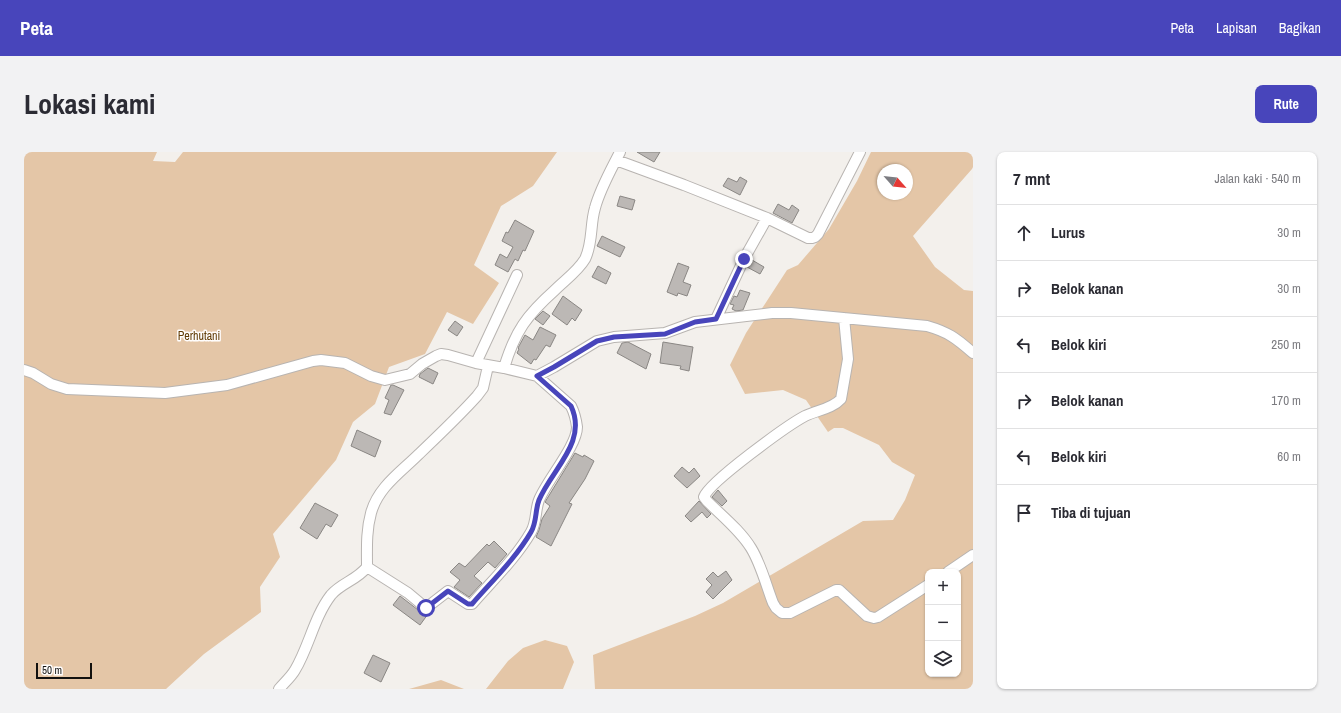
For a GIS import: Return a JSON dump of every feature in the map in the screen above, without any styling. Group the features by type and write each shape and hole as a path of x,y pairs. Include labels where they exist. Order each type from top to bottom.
{"street":[{"path":"504,368 512,344 527,317 544,299 578,268 585,259 588,251 592,218 595,207 618,156 684,185 767,218 808,238 812,238 815,237 860,152"},
{"path":"716,319 740,266 767,218"},
{"path":"476,363 517,275"},
{"path":"537,376 597,341 614,337 665,334 695,322 772,313 791,313 926,326 944,331 959,340 973,353"},
{"path":"844,318 848,359 841,399 828,407 805,416 770,439 726,473 708,490 704,496 707,501 744,537 752,548 773,603 782,613 790,613 836,590 839,590 867,616 874,618 878,617 925,587"},
{"path":"24,370 33,372 51,384 67,389 165,393 227,385 321,360 345,363 371,376 385,380 410,374 422,364 441,354 537,376 571,406 577,427 575,436 571,446 539,499 534,525 531,532 472,604 468,604 448,591 426,608 408,593 367,568"},
{"path":"279,689 294,671 315,624 331,595 339,587 360,575 367,568 367,530 371,511 380,494 391,480 477,396 483,388 488,366"},
{"path":"952,569 973,554"}],"green space":[{"name":"Perhutani","path":"24,152 157,152 153,161 175,162 183,152 557,152 533,186 501,206 474,265 499,283 473,324 447,312 425,354 389,367 375,404 353,422 336,460 273,534 280,557 260,587 261,612 204,654 166,689 24,689"},
{"path":"871,152 973,152 972,169 913,236 935,267 964,290 973,291 973,689 595,689 593,655 695,616 723,603 863,521 893,520 905,500 915,475 892,462 879,445 843,428 834,428 828,432 806,400 783,390 745,394 730,365 746,333 787,270 798,265 829,229 857,181"},
{"path":"545,640 567,646 574,662 563,689 486,689 508,661 523,648"},
{"path":"441,680 464,689 409,689"}],"building":[{"path":"637,152 660,152 654,162"},
{"path":"740,177 747,181 740,195 723,186 728,178 737,182"},
{"path":"620,196 635,200 632,210 617,206"},
{"path":"778,204 789,210 792,205 799,210 792,223 773,213"},
{"path":"515,220 534,231 525,251 523,250 518,261 515,259 508,272 495,265 500,254 507,258 513,247 502,241 506,232 508,233"},
{"path":"602,236 625,247 620,257 597,246"},
{"path":"752,260 764,267 760,274 747,267"},
{"path":"678,263 689,267 683,282 691,285 687,296 678,293 677,296 667,292"},
{"path":"598,266 611,273 606,284 592,277"},
{"path":"740,290 750,293 743,310 736,311 732,309 734,305 730,304 734,296 737,297"},
{"path":"563,296 582,310 575,321 572,318 567,325 552,314"},
{"path":"543,311 550,316 543,325 535,319"},
{"path":"455,321 463,327 457,336 448,330"},
{"path":"540,327 556,335 550,347 546,345 536,360 534,359 531,364 517,353 518,348 525,335 533,340"},
{"path":"628,342 651,354 646,369 617,353 622,343"},
{"path":"663,342 693,347 689,371 680,369 681,366 660,363"},
{"path":"428,368 438,373 433,384 419,377 420,374"},
{"path":"391,385 404,390 391,415 384,413 389,400 385,398"},
{"path":"357,430 381,441 375,457 351,446"},
{"path":"575,453 583,457 584,455 594,461 585,479 569,503 572,504 551,546 536,537 542,519 550,506 545,502"},
{"path":"682,467 689,473 694,468 700,476 687,488 674,476"},
{"path":"718,490 727,501 722,506 712,497"},
{"path":"699,501 711,514 707,518 702,512 691,522 685,516"},
{"path":"315,503 338,515 331,527 326,524 317,539 300,528"},
{"path":"494,541 507,554 495,568 488,562 474,576 482,583 469,597 454,587 460,580 450,572 459,563 465,567 487,544 489,546"},
{"path":"726,571 732,580 713,599 706,592 712,585 706,579 713,572 718,577"},
{"path":"400,596 422,613 428,614 420,625 393,605"},
{"path":"373,655 390,663 381,682 364,673"}],"route":[{"path":"426,608 448,591 468,604 472,604 522,545 531,532 536,519 539,499 571,446 577,427 574,413 568,402 537,376 597,341 614,337 665,334 695,322 716,319 744,259"}]}
